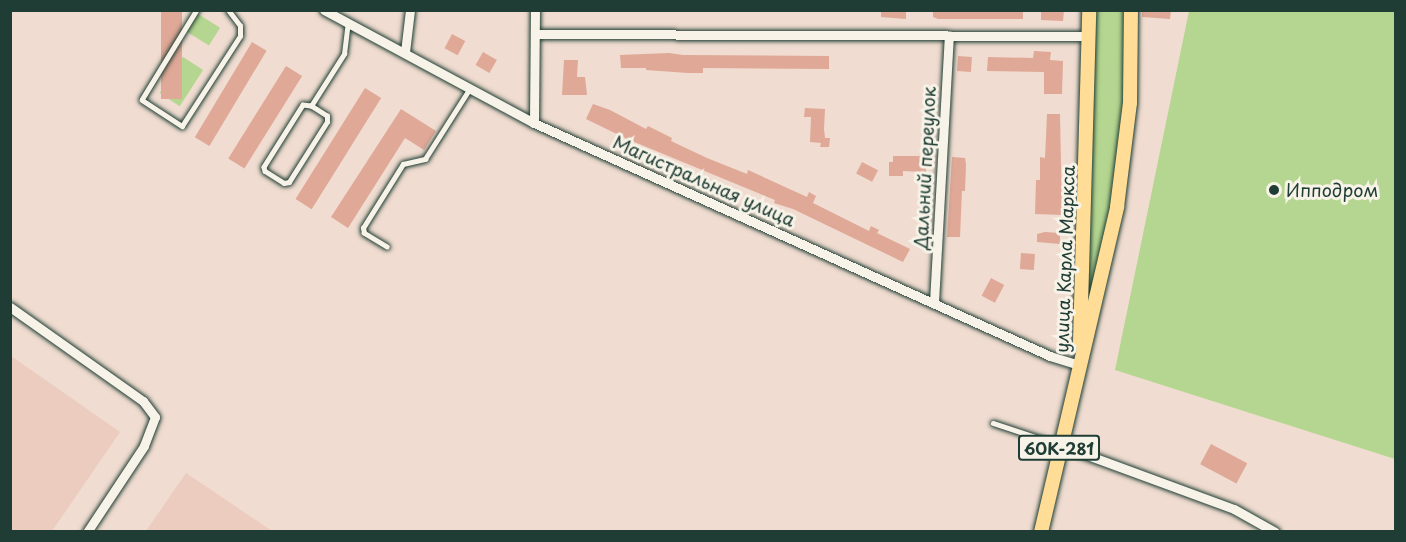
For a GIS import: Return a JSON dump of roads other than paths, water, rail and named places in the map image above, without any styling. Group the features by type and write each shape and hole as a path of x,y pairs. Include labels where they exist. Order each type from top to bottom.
{"main road":[{"name":"улица Карла Маркса","path":"1079,365 1089,10"},
{"name":"улица Карла Маркса","path":"1079,365 1117,207 1130,103 1131,10"},
{"name":"60К-281","path":"1041,531 1079,365"}],"street":[{"name":"Магистральная улица","path":"324,10 534,123 1050,356 1079,365"},
{"path":"405,52 410,10"},
{"path":"534,123 535,10"},
{"path":"535,34 1089,36"},
{"name":"Дальний переулок","path":"934,302 949,35"},
{"path":"10,308 143,401 155,417 144,446 87,531"},
{"path":"1060,445 1234,509 1275,531"}],"lane":[{"path":"197,10 142,100 182,126 240,36 240,26 228,10"},
{"path":"311,106 344,54 348,23"},
{"path":"387,247 364,233 363,228 403,164 424,159 470,88"},
{"path":"303,105 311,106 327,116 327,122 289,183 284,183 265,171 264,167 303,105"},
{"path":"993,423 1060,445"}],"place":[{"name":"Ипподром","path":"1274,190"}]}
